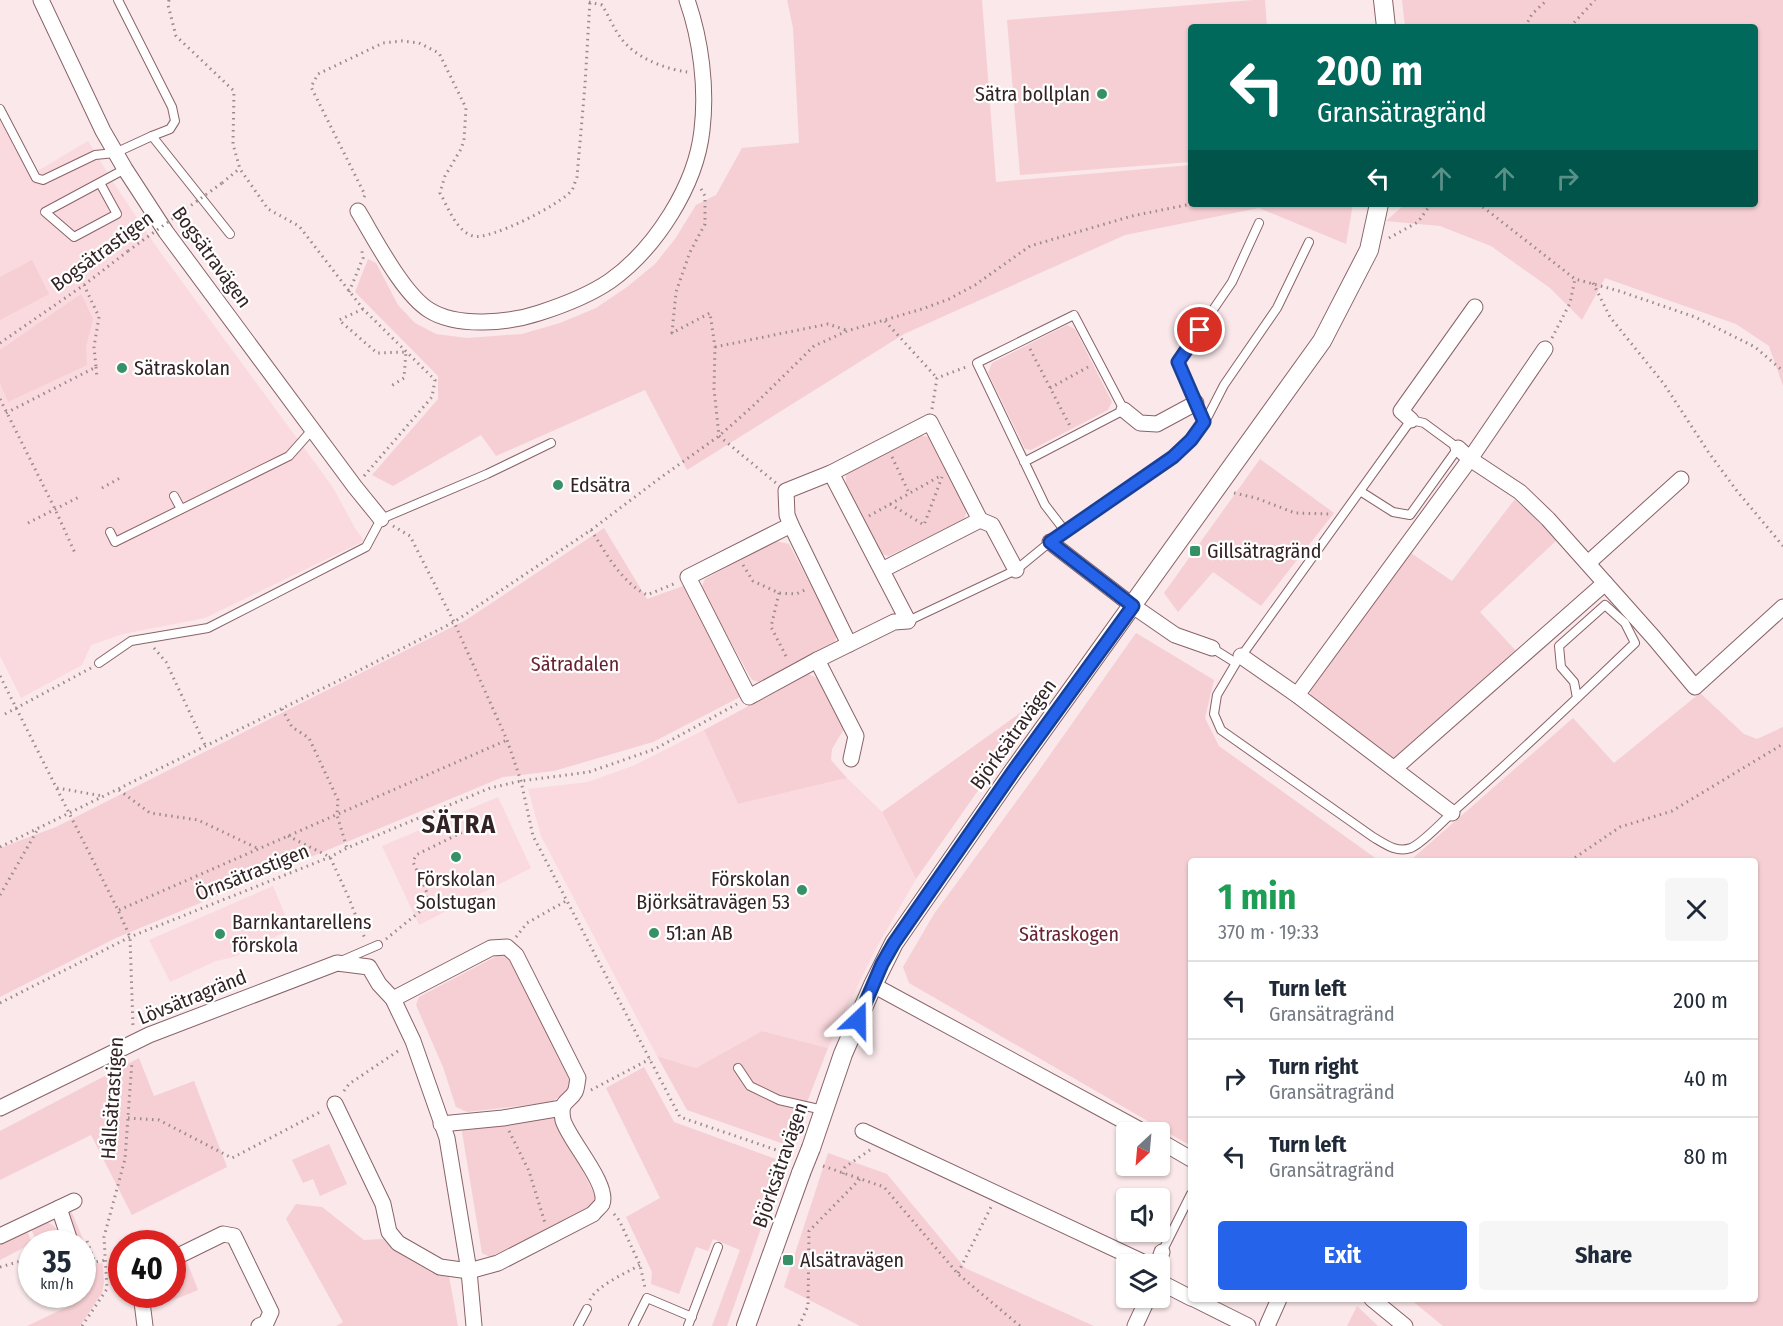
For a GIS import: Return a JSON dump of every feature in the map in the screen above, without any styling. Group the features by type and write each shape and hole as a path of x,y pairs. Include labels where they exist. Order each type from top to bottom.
{"street":[{"name":"Bogsätravägen","path":"41,0 115,153 166,232 312,430 381,519"},
{"path":"358,211 402,283 416,301 442,317 476,322 524,318 572,302 609,282 640,255 661,229 691,176 702,132 703,106 696,36 687,0"},
{"path":"1383,0 1386,24"},
{"name":"Björksätravägen","path":"746,1326 808,1161 843,1054 894,943 1014,770 1322,341 1369,250 1378,207"},
{"path":"1411,420 1401,411 1475,307"},
{"path":"1297,695 1470,459 1545,349"},
{"path":"1124,410 1140,423 1157,424 1196,403"},
{"path":"849,644 791,525 787,515 786,491 831,473 930,422 948,472 980,520 992,525 1016,570"},
{"path":"1458,448 1470,459 1520,492 1548,519 1695,687 1783,607"},
{"path":"791,525 688,577 749,697 894,622 908,621 831,473"},
{"path":"1588,563 1681,479"},
{"path":"882,570 980,520"},
{"path":"1050,542 1133,606 1175,635 1212,648"},
{"path":"1395,768 1605,582"},
{"path":"1239,659 1297,695 1452,813"},
{"path":"817,660 856,736 851,759"},
{"path":"335,1104 383,1204 389,1232 398,1243 440,1267 469,1271 498,1263 593,1214 602,1204 600,1185 564,1121 562,1108 565,1101 575,1093 578,1078 516,955 507,947 491,948 393,999"},
{"name":"Lövsätragränd","path":"0,1108 149,1035 337,963 369,967 393,999 412,1041 447,1138 469,1271 474,1326"},
{"path":"873,985 1126,1122"},
{"path":"441,1124 503,1118 562,1108"},
{"path":"863,1131 1126,1254"},
{"path":"1170,1147 1188,1157"},
{"path":"0,1236 74,1201"},
{"path":"59,1208 66,1230"},
{"path":"186,1251 223,1234 234,1236 271,1311 266,1323 259,1326"},
{"path":"1170,1287 1188,1296"},
{"path":"1200,1302 1248,1326"},
{"path":"1267,1326 1278,1302"},
{"path":"1376,1302 1405,1326"},
{"path":"143,1308 145,1326"},
{"path":"1135,1326 1143,1308"}],"lane":[{"path":"0,109 36,178 43,180 96,155 115,153 170,129 175,121 172,107 118,0"},
{"path":"153,136 230,234"},
{"path":"100,183 117,214 74,237 45,212 125,169"},
{"path":"1204,422 1178,362 1232,282 1259,223"},
{"path":"908,621 1016,570 1065,531 1173,457 1191,440 1204,422 1224,384 1277,308 1309,243"},
{"path":"1024,462 1124,410 1074,315 977,363 1024,462 1045,505 1065,531"},
{"path":"1360,491 1393,512 1410,515 1458,448 1424,423 1411,420 1239,659 1217,695 1214,714 1221,730 1373,837 1393,849 1411,848 1452,813 1577,698 1635,643 1625,623 1605,605 1559,646 1562,667 1574,682 1577,698"},
{"path":"110,532 115,542 289,456 312,430"},
{"path":"99,663 131,641 208,628 219,623 366,547 381,519 487,474 551,443"},
{"path":"174,496 181,509"},
{"path":"1212,648 1239,659"},
{"path":"337,963 378,945"},
{"path":"738,1068 750,1086 779,1100 824,1110"},
{"path":"1162,1254 1188,1200"},
{"path":"688,1326 718,1247"},
{"path":"633,1326 647,1298 692,1317"},
{"path":"578,1326 587,1309"}],"path":[{"path":"169,0 168,5 176,36 234,91 233,144 240,169 268,209 300,226 363,309 435,380 432,397 355,487"},
{"path":"1527,24 1532,14 1547,0"},
{"path":"1573,24 1595,0"},
{"path":"358,211 365,195 311,87 318,74 383,43 402,41 419,43 439,53 466,108 464,141 445,176 440,193 461,230 472,236 483,237 501,231 559,201 572,190 576,177 585,85 590,1 602,5 628,46 648,60 688,73"},
{"name":"Bogsätrastigen","path":"0,343 84,285 240,169"},
{"path":"691,176 705,196 705,224 690,252 676,292 672,333 710,313 715,347 714,389 719,436 786,491"},
{"path":"0,847 206,747 454,622 591,530 719,436 814,346 847,331 885,321 949,298 975,285 1030,246 1132,216 1188,205"},
{"path":"1369,250 1418,222 1429,207"},
{"path":"1483,207 1575,279 1695,317 1755,347 1783,371"},
{"path":"349,292 363,258"},
{"path":"1545,349 1570,303 1575,279"},
{"path":"1593,283 1610,317 1664,384 1730,481 1783,546"},
{"path":"84,285 99,317 94,346 97,378"},
{"path":"363,309 339,320 377,353 406,352"},
{"path":"885,321 937,378"},
{"path":"715,347 828,324 847,331"},
{"path":"1025,339 1075,435"},
{"path":"391,386 404,378 406,352"},
{"path":"1050,388 1098,361"},
{"path":"937,378 977,363"},
{"path":"6,413 96,367"},
{"path":"930,422 937,378"},
{"path":"0,399 75,553"},
{"path":"886,445 909,493"},
{"path":"857,522 948,472"},
{"path":"890,504 924,525 948,472"},
{"path":"102,488 120,478"},
{"path":"1216,488 1256,498 1295,513 1343,515"},
{"path":"28,523 79,497"},
{"path":"381,519 410,536 454,622 507,740 521,781 533,836 680,1117 792,1156"},
{"path":"591,530 617,570 637,590 647,595 664,588"},
{"path":"736,553 753,581 779,593 796,594 820,583"},
{"path":"779,593 771,627 795,672"},
{"path":"166,662 206,747"},
{"path":"5,714 99,663"},
{"name":"Hållsätrastigen","path":"0,676 130,938 133,1044 125,1159 104,1237 108,1289 82,1326"},
{"name":"Örnsätrastigen","path":"0,1003 130,938 330,857 490,788 521,781 589,772 655,749 749,697"},
{"path":"282,709 292,727 309,738 338,800 337,814 347,848"},
{"path":"118,910 507,740"},
{"path":"1574,858 1620,827 1672,811 1783,744"},
{"path":"56,788 105,797"},
{"path":"119,790 150,813 198,820 259,849"},
{"path":"378,945 423,909 428,895 413,862 416,855 481,823"},
{"path":"0,895 39,827"},
{"path":"288,836 330,857 366,941 362,951"},
{"path":"507,947 527,923 567,900"},
{"path":"128,1118 159,1120 232,1158 335,1104 349,1084 412,1041"},
{"path":"575,1093 590,1091 650,1059"},
{"path":"503,1118 529,1171 549,1236"},
{"path":"843,1174 845,1167 878,1145"},
{"path":"808,1161 884,1187 958,1274 1020,1326"},
{"path":"800,1326 808,1306 809,1231 860,1179"},
{"path":"958,1274 997,1194"},
{"path":"602,1204 619,1220 640,1265 647,1298"},
{"path":"0,1267 18,1262"},
{"path":"587,1309 591,1296 640,1265"}],"shaded area":[{"name":"Sätraskolan","path":"0,117 31,175 88,141 158,249 332,486 364,541 205,618 123,634 91,645 82,665 21,698 0,656"},
{"path":"704,730 738,804 847,778 882,812 916,879 874,952 828,1048 762,1031 696,1068 657,1056 541,836 528,789 588,782 635,765"},
{"name":"Förskolan Solstugan","path":"498,797 531,868 419,925 382,846"},
{"name":"Barnkantarellens förskola","path":"273,886 291,929 234,957 216,961 170,982 149,940"}],"green space":[{"path":"787,0 982,0 996,182 1188,165 1188,207 1352,207 1346,244 1259,208 1125,235 904,334 687,470 645,390 496,456 481,435 393,486 372,475 438,399 438,376 355,292 368,259 376,263 398,305 415,323 436,334 467,338 522,334 560,323 596,308 655,264 675,239 696,205 716,195 742,148 799,143 793,28"},
{"name":"Sätra bollplan","path":"1265,0 1267,24 1188,24 1188,162 1020,175 1007,20"},
{"path":"1402,0 1783,0 1783,386 1769,346 1736,324 1605,278 1582,320 1550,288 1491,246 1440,226 1386,221 1402,207 1758,207 1758,24 1405,24"},
{"path":"32,260 49,294 0,320 0,277"},
{"path":"81,294 93,319 86,347 87,365 8,402 0,383 0,350"},
{"path":"1067,325 1075,329 1112,402 1108,410 1031,450 1025,449 988,373 992,363"},
{"path":"918,435 930,437 968,509 964,519 889,556 882,554 846,484 846,474"},
{"path":"1260,459 1334,513 1261,606 1213,572 1178,612 1164,593"},
{"path":"1515,499 1558,539 1480,612 1517,652 1397,758 1392,758 1311,698 1310,690 1408,551 1452,581"},
{"name":"Sätradalen","path":"604,528 647,599 686,585 740,697 653,742 554,771 503,777 116,938 0,997 0,848 56,827 466,620"},
{"path":"775,541 789,544 837,635 833,646 759,682 752,680 701,589 705,579"},
{"name":"Sätraskogen","path":"1136,633 1214,680 1205,718 1219,746 1375,858 1188,858 1188,1144 1170,1134 1170,1122 1149,1122 909,983 903,967 934,914"},
{"path":"808,674 817,678 844,729 832,749 831,760 847,778 738,804 704,730"},
{"path":"1700,693 1744,734 1757,739 1783,727 1783,1326 1443,1326 1414,1302 1758,1302 1758,858 1413,858 1573,718 1614,763"},
{"path":"1045,695 916,879 882,812"},
{"path":"506,951 573,1081 569,1089 552,1102 467,1112 456,1107 443,1067 416,1005 419,997"},
{"path":"762,1031 828,1048 790,1146 687,1110 657,1056 696,1068"},
{"path":"139,1058 154,1096 194,1081 227,1167 132,1215 91,1135 0,1180 0,1131"},
{"path":"644,1067 674,1122 784,1162 727,1326 712,1326 740,1250 713,1239 708,1251 696,1247 679,1294 651,1284 652,1272 626,1217 660,1198 606,1088"},
{"path":"554,1113 596,1198 595,1205 490,1257 482,1253 462,1132 466,1122"},
{"path":"329,1144 347,1184 320,1196 313,1179 303,1183 292,1160"},
{"path":"828,1153 887,1174 965,1268 1094,1326 860,1326 784,1287"},
{"path":"296,1204 322,1207 364,1240 383,1239 395,1250 449,1276 458,1326 336,1326 343,1322 286,1219"},
{"path":"68,1212 73,1215 79,1230 71,1230"},
{"path":"41,1221 50,1223 57,1230 31,1230 30,1227"},
{"path":"18,1232 18,1251 0,1260 0,1241"},
{"path":"186,1262 198,1290 186,1295"},
{"path":"101,1263 103,1264 104,1283 102,1293 96,1302 96,1264"},
{"path":"1357,1306 1378,1326 1347,1326"},
{"path":"65,1308 92,1308 80,1326 27,1326"}],"place":[{"name":"Sätra bollplan","path":"1102,94"},
{"name":"Sätraskolan","path":"122,368"},
{"name":"Edsätra","path":"558,485"},
{"name":"Gillsätragränd","path":"1195,551"},
{"name":"Förskolan Solstugan","path":"456,857"},
{"name":"Förskolan Björksätravägen 53","path":"802,890"},
{"name":"51:an AB","path":"654,933"},
{"name":"Barnkantarellens förskola","path":"220,934"},
{"name":"Alsätravägen","path":"788,1260"}],"district":[{"name":"SÄTRA","path":"459,824"}],"route":[{"path":"858,1020 882,964 894,943 1014,770 1133,606 1050,542 1173,457 1191,440 1204,422 1178,362 1200,330"}]}
